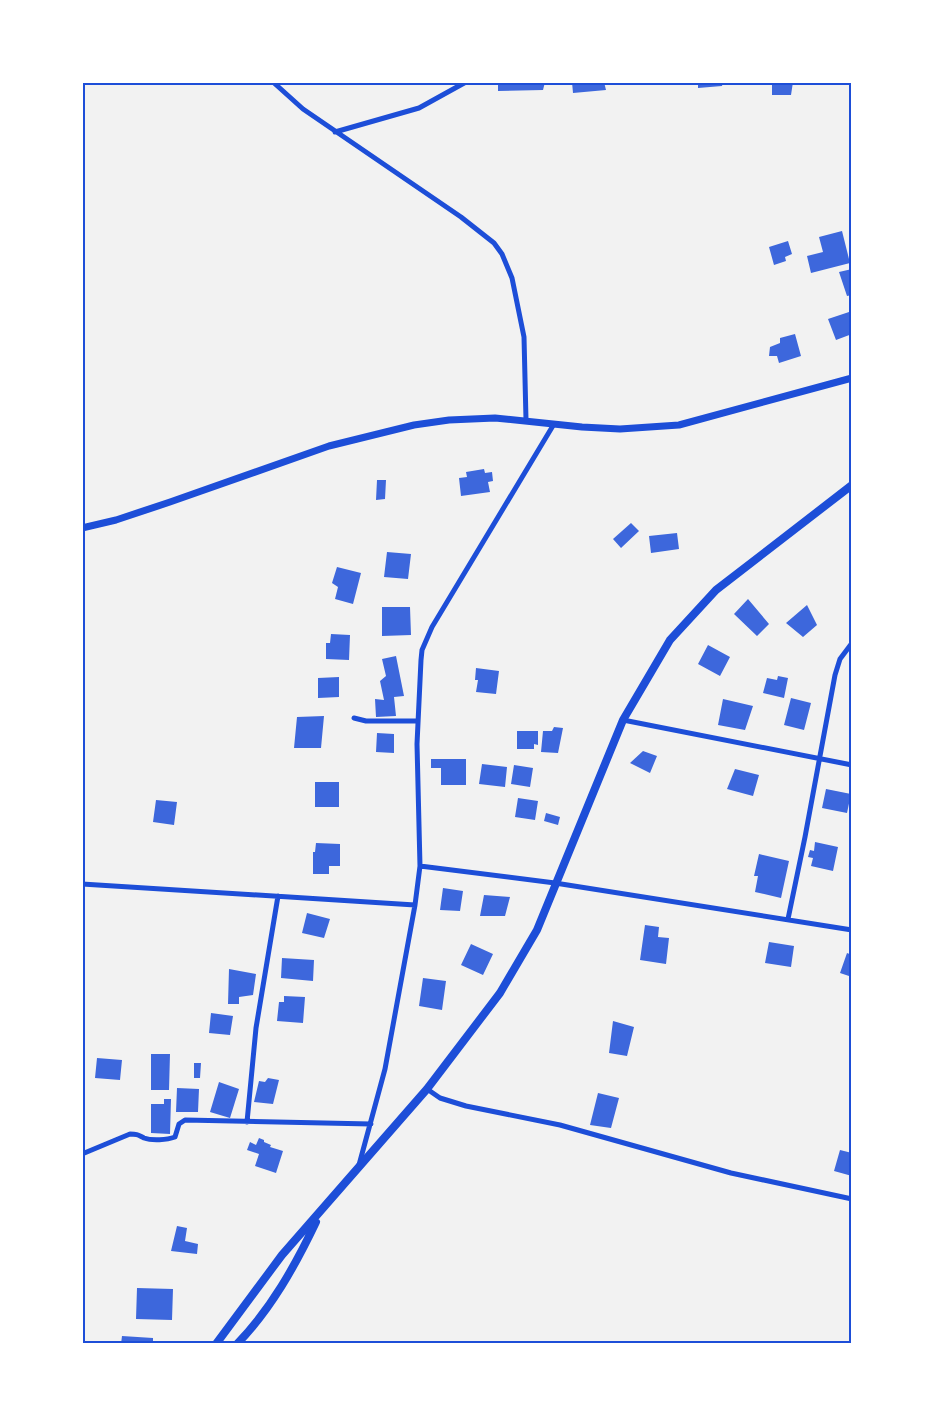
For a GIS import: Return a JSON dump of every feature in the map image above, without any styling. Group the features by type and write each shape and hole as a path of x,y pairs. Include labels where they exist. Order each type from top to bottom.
{"main road":[{"path":"216,1344 282,1256 427,1089 500,993 537,930 623,720 670,640 716,590 852,484"},
{"path":"237,1344 271,1302 294,1268 322,1211"}],"street":[{"path":"273,82 303,109 461,217 494,243 502,254 512,278 524,337 526,420"},
{"path":"335,132 419,108 466,82"},
{"path":"82,528 116,520 329,446 392,429 449,420 495,418 620,429 679,425 852,378"},
{"path":"358,1170 385,1069 420,866 418,721 422,650 428,636 554,424"},
{"path":"788,919 835,675 840,659 852,644"},
{"path":"354,718 366,721 418,721"},
{"path":"623,720 852,765"},
{"path":"420,866 555,884 852,930"},
{"path":"82,884 415,905"},
{"path":"247,1122 258,1017 278,896"},
{"path":"427,1089 440,1098 466,1106 560,1125 731,1173 852,1199"},
{"path":"82,1154 130,1134 167,1140 175,1137 179,1124 185,1120 371,1124"}],"building":[{"path":"498,82 545,82 543,90 498,91"},
{"path":"572,82 604,82 606,90 573,93"},
{"path":"698,82 723,82 722,86 698,88"},
{"path":"772,82 793,82 791,95 772,95"},
{"path":"842,231 850,263 811,273 807,256 823,252 819,237"},
{"path":"788,241 792,254 785,257 786,261 774,265 769,247"},
{"path":"852,269 852,295 847,296 839,272"},
{"path":"852,311 852,334 836,340 828,319"},
{"path":"795,334 801,356 779,363 777,356 769,356 770,347 780,343 780,338"},
{"path":"484,469 485,473 492,472 493,481 488,482 490,492 461,496 459,478 467,477 466,472"},
{"path":"377,480 386,480 385,499 376,500"},
{"path":"631,523 639,531 621,548 613,539"},
{"path":"677,533 679,549 651,553 649,536"},
{"path":"387,552 411,554 408,579 384,577"},
{"path":"337,567 361,573 353,604 335,599 338,587 332,583"},
{"path":"748,599 769,624 757,636 734,614"},
{"path":"807,605 817,625 803,637 786,623"},
{"path":"382,607 410,607 411,635 382,636"},
{"path":"331,634 350,635 349,660 326,659 326,643 330,643"},
{"path":"708,645 730,657 720,676 698,664"},
{"path":"396,656 404,696 394,697 396,716 376,717 375,699 384,700 380,681 386,676 382,659"},
{"path":"476,668 499,671 496,694 476,692 478,680 475,680"},
{"path":"778,676 788,678 784,698 763,693 767,678 777,680"},
{"path":"339,677 339,697 318,698 318,678"},
{"path":"791,698 811,703 804,730 784,725"},
{"path":"723,699 753,706 745,730 718,725"},
{"path":"324,716 321,748 294,748 297,717"},
{"path":"554,727 563,728 558,753 541,752 543,731 552,731"},
{"path":"517,731 538,731 538,745 534,744 534,749 517,749"},
{"path":"377,733 394,734 394,753 376,752"},
{"path":"643,751 657,756 650,773 630,763"},
{"path":"431,759 466,759 466,785 441,785 441,768 431,768"},
{"path":"482,764 507,767 505,787 479,784"},
{"path":"514,765 533,768 530,787 511,784"},
{"path":"735,769 759,775 753,796 727,789"},
{"path":"315,782 339,782 339,807 315,807"},
{"path":"826,789 851,794 847,813 822,808"},
{"path":"518,798 538,801 535,820 515,817"},
{"path":"156,800 177,802 174,825 153,822"},
{"path":"546,813 560,817 558,825 544,821"},
{"path":"815,842 838,847 833,871 811,866 813,858 808,857 810,850 814,851"},
{"path":"316,843 340,844 340,866 329,866 329,874 313,874 313,852 315,852"},
{"path":"759,854 789,861 781,898 755,892 758,876 754,876"},
{"path":"443,888 463,891 460,911 440,910"},
{"path":"484,895 510,897 505,916 480,916"},
{"path":"307,913 330,919 324,938 302,933"},
{"path":"645,925 659,927 658,937 669,938 666,964 640,960"},
{"path":"769,942 794,946 791,967 765,963"},
{"path":"471,944 493,954 483,975 461,965"},
{"path":"847,953 852,955 852,977 840,973"},
{"path":"282,958 314,960 313,981 281,978"},
{"path":"229,969 256,974 253,995 239,997 239,1004 228,1004"},
{"path":"423,978 446,981 442,1010 419,1006"},
{"path":"284,996 305,997 303,1023 277,1021 279,1002 284,1002"},
{"path":"211,1013 233,1016 230,1035 209,1033"},
{"path":"613,1021 634,1027 627,1056 609,1053"},
{"path":"151,1054 170,1054 169,1090 151,1090"},
{"path":"97,1058 122,1060 120,1080 95,1078"},
{"path":"194,1063 201,1063 200,1078 194,1078"},
{"path":"268,1078 279,1080 273,1104 254,1102 259,1081 265,1082"},
{"path":"219,1082 239,1089 230,1118 210,1112"},
{"path":"177,1088 199,1089 198,1112 176,1112"},
{"path":"598,1093 619,1098 611,1128 590,1125"},
{"path":"164,1099 171,1099 170,1134 151,1133 151,1104 164,1104"},
{"path":"259,1138 271,1145 270,1147 283,1151 276,1173 255,1166 259,1154 247,1150 250,1142 256,1145"},
{"path":"840,1150 852,1153 852,1176 834,1171"},
{"path":"177,1226 187,1228 185,1241 198,1244 197,1254 171,1251"},
{"path":"137,1288 173,1289 172,1320 136,1319"},
{"path":"122,1336 153,1338 153,1344 121,1344"}]}
